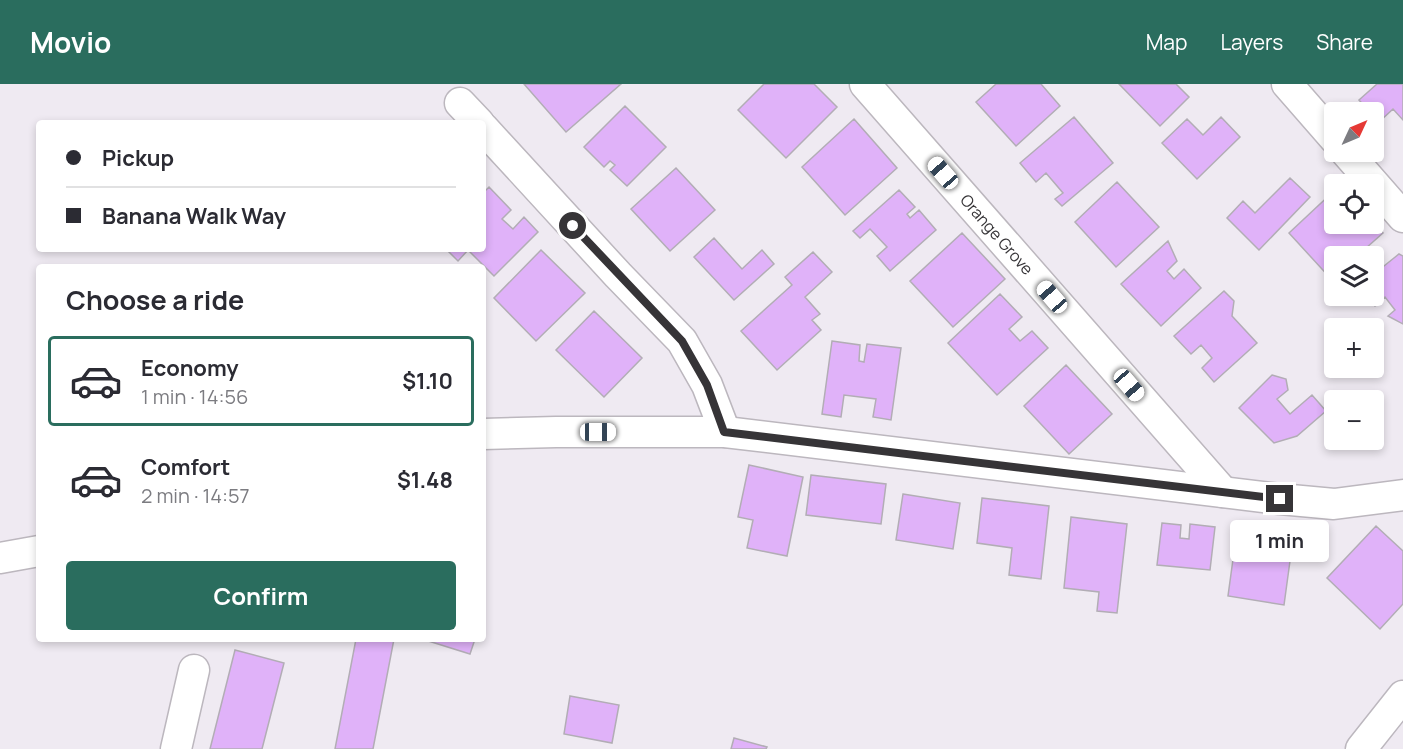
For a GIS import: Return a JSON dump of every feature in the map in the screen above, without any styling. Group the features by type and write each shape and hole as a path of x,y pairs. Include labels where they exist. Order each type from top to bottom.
{"street":[{"name":"Orange Grove","path":"865,84 1222,492"},
{"path":"1287,84 1324,126"},
{"path":"486,131 682,341 707,385 724,432"},
{"path":"1355,162 1403,217"},
{"path":"486,434 724,432 1334,504 1403,495"},
{"path":"0,558 36,552"},
{"path":"176,749 194,670"},
{"path":"1362,749 1403,696"}],"building":[{"path":"524,84 621,84 566,132"},
{"path":"764,84 814,84 837,107 786,158 738,110"},
{"path":"996,84 1041,84 1060,106 1016,146 976,102"},
{"path":"1119,84 1176,84 1189,97 1160,126"},
{"path":"1377,84 1403,84 1403,120 1393,109 1384,117 1384,102 1361,102 1359,100"},
{"path":"625,106 666,147 627,186 610,170 615,165 610,161 604,167 584,147"},
{"path":"1074,117 1113,163 1062,206 1055,199 1063,193 1046,173 1036,182 1020,163"},
{"path":"1221,117 1240,137 1197,179 1162,143 1187,119 1203,135"},
{"path":"854,119 897,168 845,215 802,167"},
{"path":"676,168 715,210 670,251 631,209"},
{"path":"1290,178 1310,197 1259,250 1227,218 1243,201 1255,213"},
{"path":"1117,182 1159,227 1116,267 1075,222"},
{"path":"489,187 511,210 502,219 513,229 524,217 538,232 494,276 486,268 486,264 482,264 470,252 486,252 486,190"},
{"path":"899,190 915,207 907,214 910,218 919,210 936,230 890,271 877,256 887,247 870,229 860,238 853,231"},
{"path":"1324,200 1324,234 1382,234 1368,246 1324,246 1324,271 1289,233"},
{"path":"962,233 1005,279 953,327 910,281"},
{"path":"714,238 742,269 762,250 774,264 734,300 694,257"},
{"path":"1168,241 1177,261 1167,271 1174,279 1184,269 1201,288 1161,326 1121,284"},
{"path":"541,250 585,293 536,341 494,298"},
{"path":"449,252 466,252 458,261"},
{"path":"813,252 832,272 805,297 820,314 812,320 821,330 777,370 741,331 792,285 785,277"},
{"path":"1399,254 1403,256 1403,324 1388,316 1395,310 1384,298 1384,266"},
{"path":"1224,291 1234,301 1232,316 1257,343 1214,382 1202,368 1212,358 1201,345 1191,354 1174,336"},
{"path":"1000,294 1022,317 1009,329 1020,341 1032,331 1048,348 997,395 948,343"},
{"path":"594,311 642,358 604,397 556,350"},
{"path":"832,341 860,345 859,361 864,362 867,344 901,348 891,420 873,417 876,399 844,395 841,417 822,414"},
{"path":"1066,365 1112,414 1069,454 1024,406"},
{"path":"1272,375 1286,379 1288,390 1277,399 1290,414 1312,395 1324,409 1324,413 1297,436 1274,443 1239,408"},
{"path":"749,465 803,477 787,556 747,548 753,520 738,517"},
{"path":"811,475 886,484 881,524 806,515"},
{"path":"903,494 960,503 953,549 896,540"},
{"path":"982,498 1049,506 1041,579 1009,575 1012,548 977,543"},
{"path":"1071,517 1127,524 1117,613 1097,611 1099,592 1064,588"},
{"path":"1162,523 1181,525 1180,538 1189,539 1190,524 1215,527 1210,570 1157,565"},
{"path":"1376,526 1403,551 1403,604 1380,629 1327,578"},
{"path":"1237,530 1251,532 1249,549 1264,552 1266,535 1293,539 1284,605 1228,596"},
{"path":"355,642 393,642 373,749 335,749"},
{"path":"432,642 474,642 470,654"},
{"path":"235,650 284,663 262,749 210,749"},
{"path":"570,696 619,705 612,743 564,734"},
{"path":"734,738 767,747 766,749 731,749"}],"route":[{"path":"573,226 682,341 707,385 724,432 1280,499"}]}
